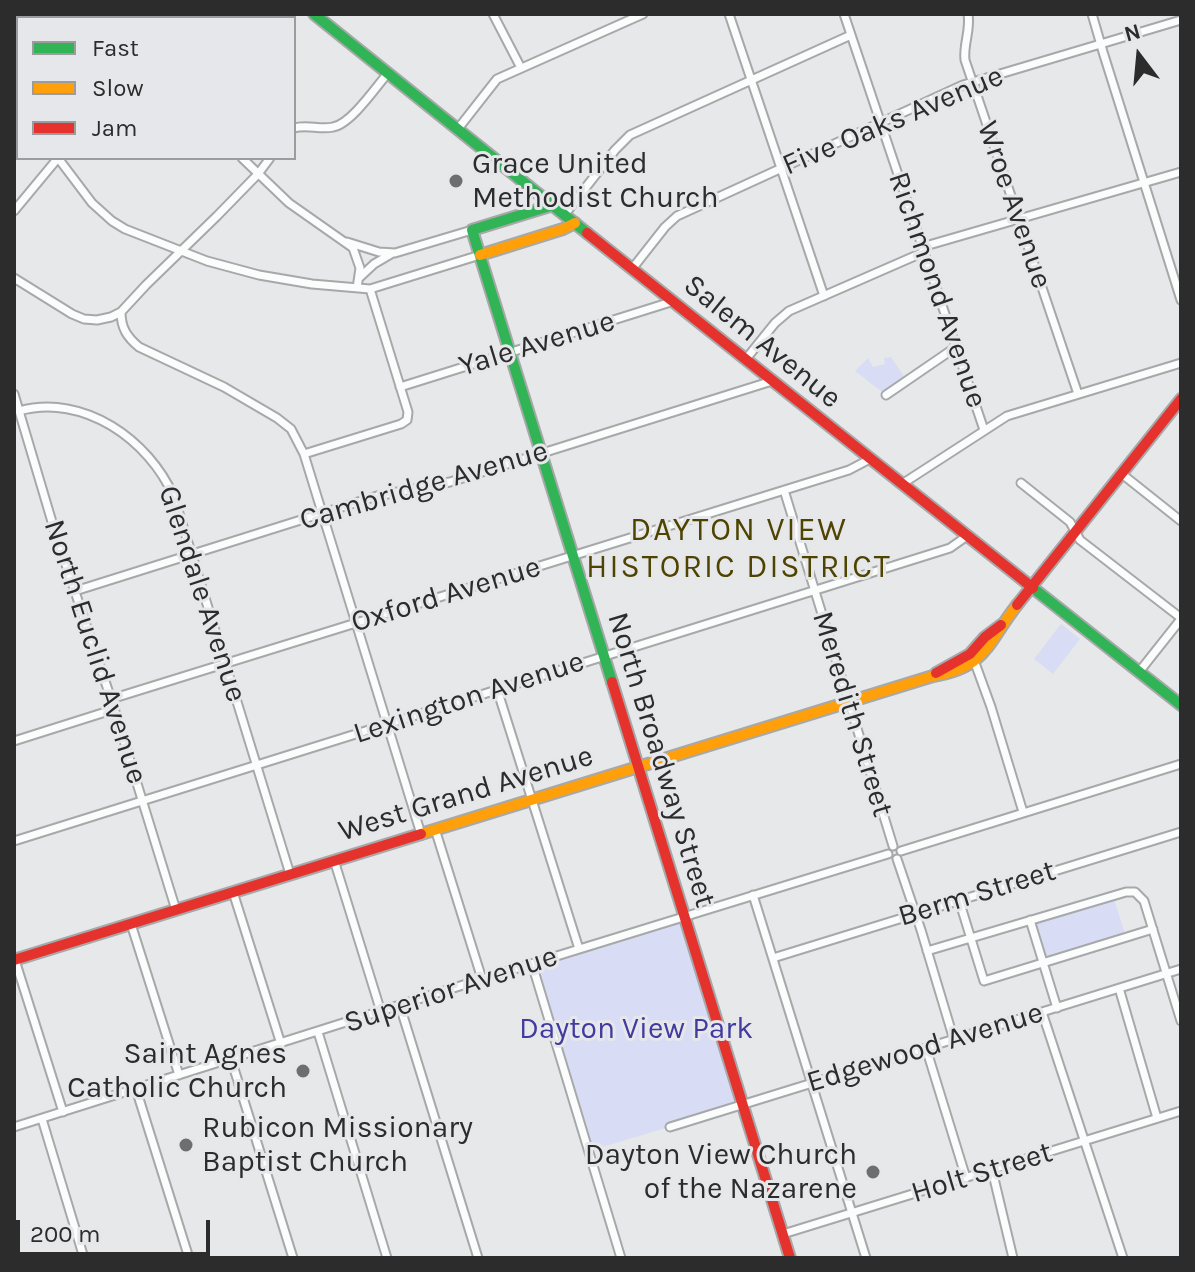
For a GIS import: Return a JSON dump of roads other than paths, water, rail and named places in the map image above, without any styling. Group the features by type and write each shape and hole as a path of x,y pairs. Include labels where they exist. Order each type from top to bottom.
{"street":[{"name":"Salem Avenue","path":"314,14 1181,705"},
{"path":"493,14 521,68"},
{"path":"457,130 497,79 643,14"},
{"path":"729,14 824,296"},
{"name":"Richmond Avenue","path":"844,14 984,430"},
{"name":"Wroe Avenue","path":"968,14 969,28 964,53 972,82 1078,394"},
{"path":"1092,14 1181,300"},
{"name":"Five Oaks Avenue","path":"632,269 677,216 880,123 972,82 1181,20"},
{"path":"555,231 615,150 630,135 851,35"},
{"path":"296,128 331,128 342,124 388,73"},
{"path":"14,211 56,160"},
{"path":"59,160 87,198 112,221 140,235 207,261 259,275 312,284 370,289 575,223"},
{"path":"244,160 304,215 353,248 358,259 357,288"},
{"path":"14,278 84,319 111,317 121,312 268,160"},
{"path":"746,359 784,315 923,250 1181,172"},
{"path":"527,213 533,201 533,190"},
{"path":"359,278 391,254 553,205"},
{"name":"North Broadway Street","path":"472,230 790,1258"},
{"path":"345,241 391,254"},
{"path":"304,454 407,420 408,414 370,289"},
{"name":"Yale Avenue","path":"400,387 674,301"},
{"path":"121,312 124,330 139,347 224,387 291,429 304,454 421,834"},
{"path":"886,395 956,347"},
{"path":"902,484 1018,411 1181,363"},
{"name":"Cambridge Avenue","path":"75,591 394,492 450,482 772,381"},
{"name":"North Euclid Avenue","path":"14,394 176,910"},
{"name":"West Grand Avenue","path":"933,676 970,654 1001,625 1181,399"},
{"name":"Glendale Avenue","path":"19,411 42,408 75,412 108,424 135,442 166,479 290,874"},
{"name":"Oxford Avenue","path":"111,699 849,470 870,459"},
{"path":"1122,474 1181,521"},
{"path":"1021,483 1070,522 1080,540 1181,619 1139,672"},
{"name":"Meredith Street","path":"784,490 849,702 890,850"},
{"name":"Lexington Avenue","path":"14,841 950,548 967,536"},
{"name":"West Grand Avenue","path":"14,959 933,676 949,674 975,663 997,636 1001,625"},
{"path":"975,663 1023,812"},
{"path":"497,689 579,949"},
{"path":"14,741 115,709"},
{"path":"890,850 891,858 1023,812 1181,764"},
{"path":"435,829 482,979"},
{"name":"Berm Street","path":"773,958 1181,832"},
{"name":"Superior Avenue","path":"14,1127 890,850"},
{"path":"899,855 954,1040"},
{"path":"334,860 381,1012"},
{"path":"233,892 281,1044"},
{"path":"927,951 1126,892 1135,892 1144,901 1181,1021"},
{"path":"753,895 866,1258"},
{"path":"959,900 984,981 1153,929"},
{"path":"1030,920 1057,1008"},
{"path":"131,924 179,1075"},
{"path":"14,959 63,1112"},
{"path":"532,964 621,1258"},
{"name":"Edgewood Avenue","path":"670,1127 1181,969"},
{"path":"1119,988 1157,1118"},
{"path":"400,1006 478,1258"},
{"path":"1042,1012 1123,1258"},
{"path":"318,1032 387,1258"},
{"path":"926,1048 966,1178"},
{"path":"231,1059 293,1258"},
{"path":"136,1089 189,1258"},
{"name":"Holt Street","path":"783,1234 1181,1111"},
{"path":"42,1119 84,1258"},
{"path":"992,1170 1013,1258"}],"place":[{"name":"Grace United Methodist Church","path":"456,181"},
{"name":"Saint Agnes Catholic Church","path":"303,1071"},
{"name":"Rubicon Missionary Baptist Church","path":"186,1145"},
{"name":"Dayton View Church of the Nazarene","path":"873,1172"}],"district":[{"name":"DAYTON VIEW HISTORIC DISTRICT","path":"739,550"}],"park label":[{"name":"Dayton View Park","path":"636,1029"}]}
